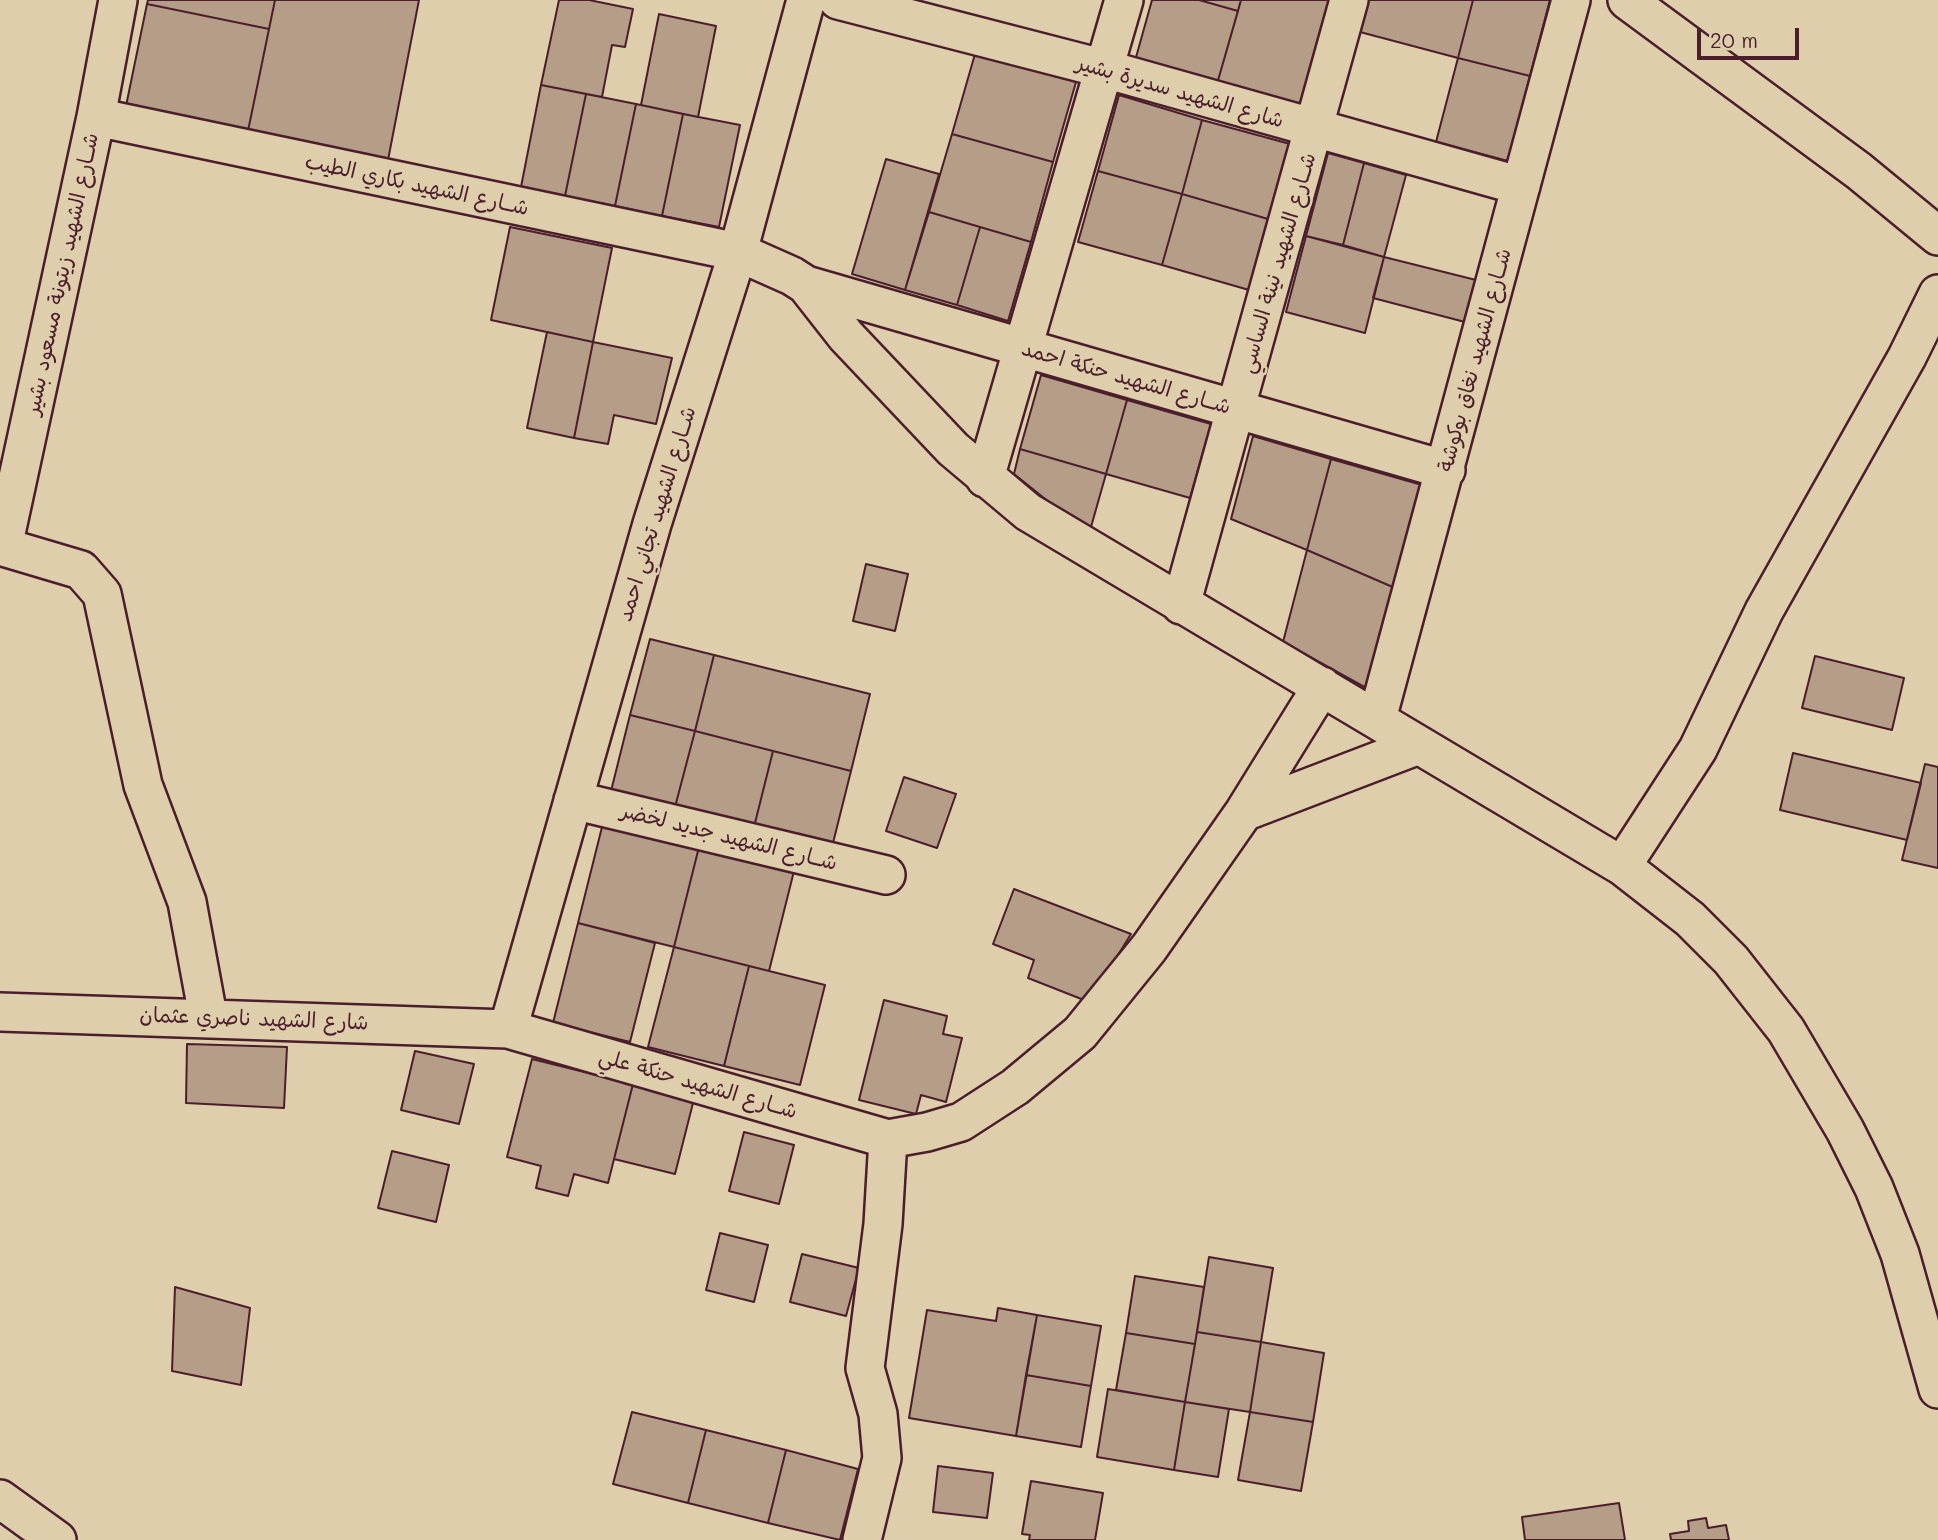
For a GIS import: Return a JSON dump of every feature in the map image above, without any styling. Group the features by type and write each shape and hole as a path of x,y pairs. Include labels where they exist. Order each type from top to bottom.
{"street":[{"name":"شــارع الشهيد زيتونة مسعود بشير","path":"1,546 96,117 118,0"},
{"name":"شــارع الشهيد تجاني احمد","path":"508,1029 652,524 738,252 806,0"},
{"name":"شارع الشهيد سديرة بشير","path":"838,0 1105,69 1315,131 1521,186"},
{"path":"985,478 1124,0"},
{"name":"شــارع الشهيد نينة الساسي","path":"1181,606 1315,131 1349,0"},
{"name":"شــارع الشهيد نغاق بوكوشة","path":"1377,719 1571,0"},
{"path":"1627,0 1859,171 1938,236"},
{"name":"شــارع الشهيد بكاري الطيب","path":"96,117 738,252 781,269 806,285"},
{"path":"806,285 881,373 985,478 1050,527 1622,866 1690,919 1731,960 1786,1030 1814,1072 1874,1188 1900,1254 1938,1389"},
{"name":"شــارع الشهيد حنكة احمد","path":"806,285 1446,470"},
{"path":"1622,866 1698,749 1764,611 1907,357 1938,294"},
{"path":"1,546 81,570 102,594 142,785 187,902 208,1016"},
{"path":"862,1540 881,1458 878,1414 865,1368 884,1210 888,1139 961,1122 1015,1087 1080,1033 1149,948 1244,811 1322,686"},
{"path":"1244,811 1419,745"},
{"name":"شــارع الشهيد جديد لخضر","path":"573,800 886,875"},
{"name":"شارع الشهيد ناصري عثمان","path":"0,1012 208,1016 508,1029"},
{"name":"شــارع الشهيد حنكة علي","path":"508,1029 888,1139"},
{"path":"0,1499 57,1540"}],"building":[{"path":"148,0 275,0 269,29 147,4"},
{"path":"275,0 419,0 388,160 248,131"},
{"path":"559,0 589,0 633,9 625,47 612,45 602,97 541,85"},
{"path":"1152,0 1199,0 1238,11 1217,84 1135,61"},
{"path":"1199,0 1241,0 1238,11"},
{"path":"1241,0 1329,0 1300,107 1217,84"},
{"path":"1368,0 1473,0 1458,58 1360,32"},
{"path":"1473,0 1550,0 1530,76 1458,58"},
{"path":"147,4 269,29 248,131 126,106"},
{"path":"659,14 716,26 698,117 641,105"},
{"path":"975,54 1076,82 1053,162 952,134"},
{"path":"1458,58 1530,76 1508,161 1436,142"},
{"path":"541,85 586,94 565,196 521,187"},
{"path":"586,94 636,104 615,206 565,196"},
{"path":"1119,95 1202,120 1182,194 1098,171"},
{"path":"636,104 683,114 662,216 615,206"},
{"path":"683,114 740,125 719,227 662,216"},
{"path":"1202,120 1290,144 1268,219 1182,194"},
{"path":"952,134 1053,162 1031,242 929,212"},
{"path":"1328,153 1364,163 1343,245 1306,236"},
{"path":"886,159 939,174 905,290 852,274"},
{"path":"1364,163 1406,175 1384,257 1343,245"},
{"path":"1098,171 1182,194 1162,265 1078,242"},
{"path":"1182,194 1268,219 1249,290 1162,265"},
{"path":"929,212 980,227 957,305 905,290"},
{"path":"510,227 612,248 593,342 491,320"},
{"path":"980,227 1031,242 1008,321 957,305"},
{"path":"1306,236 1384,257 1365,333 1286,312"},
{"path":"1384,257 1476,280 1465,322 1373,298"},
{"path":"547,332 593,342 574,438 527,428"},
{"path":"593,342 672,358 656,424 614,415 608,444 574,438"},
{"path":"1041,375 1127,400 1106,474 1020,449"},
{"path":"1127,400 1211,424 1190,498 1106,474"},
{"path":"1253,436 1331,459 1307,550 1231,519"},
{"path":"1020,449 1106,474 1089,534 1014,474"},
{"path":"1331,459 1422,485 1395,588 1307,550"},
{"path":"1307,550 1395,588 1368,689 1283,642"},
{"path":"866,564 908,574 895,631 853,621"},
{"path":"650,639 714,655 695,731 630,715"},
{"path":"714,655 870,694 851,771 695,731"},
{"path":"1815,656 1904,678 1892,730 1802,708"},
{"path":"630,715 695,731 675,807 611,791"},
{"path":"695,731 773,751 754,827 675,807"},
{"path":"773,751 851,771 832,847 754,827"},
{"path":"1793,753 1921,783 1907,840 1780,810"},
{"path":"1925,764 1938,767 1938,868 1902,860"},
{"path":"904,777 956,794 937,848 886,831"},
{"path":"603,823 699,847 674,947 578,923"},
{"path":"699,847 794,871 769,971 674,947"},
{"path":"1014,889 1131,934 1089,1002 1028,978 1034,960 993,944"},
{"path":"578,923 655,943 630,1042 553,1023"},
{"path":"674,947 749,966 724,1066 648,1047"},
{"path":"749,966 825,985 800,1085 724,1066"},
{"path":"884,1000 947,1016 943,1034 962,1038 946,1102 921,1095 916,1114 859,1100"},
{"path":"187,1044 287,1047 284,1108 186,1103"},
{"path":"415,1051 474,1064 459,1124 401,1110"},
{"path":"532,1059 633,1084 608,1183 574,1174 568,1196 536,1188 541,1166 507,1157"},
{"path":"633,1084 694,1099 675,1174 614,1159"},
{"path":"744,1132 794,1145 779,1204 729,1191"},
{"path":"392,1151 449,1165 436,1222 378,1208"},
{"path":"720,1233 768,1245 754,1302 706,1290"},
{"path":"802,1254 859,1268 846,1316 790,1302"},
{"path":"1209,1257 1273,1268 1261,1342 1197,1332"},
{"path":"1135,1276 1204,1287 1195,1344 1126,1333"},
{"path":"175,1287 250,1308 241,1385 172,1371"},
{"path":"998,1308 1037,1315 1016,1436 909,1418 927,1310 996,1321"},
{"path":"1037,1315 1101,1326 1091,1386 1026,1375"},
{"path":"1197,1332 1261,1342 1250,1412 1185,1402"},
{"path":"1126,1333 1195,1344 1185,1402 1116,1390"},
{"path":"1261,1342 1324,1353 1313,1422 1250,1412"},
{"path":"1026,1375 1091,1386 1081,1447 1016,1436"},
{"path":"1108,1389 1185,1402 1174,1470 1097,1457"},
{"path":"1185,1402 1229,1409 1218,1477 1174,1470"},
{"path":"632,1412 706,1430 688,1503 613,1484"},
{"path":"1250,1412 1313,1422 1301,1491 1238,1480"},
{"path":"706,1430 786,1450 768,1523 688,1503"},
{"path":"786,1450 858,1469 840,1540 768,1523"},
{"path":"938,1466 993,1473 987,1518 933,1512"},
{"path":"1031,1481 1103,1493 1095,1540 1029,1540 1030,1535 1022,1534"},
{"path":"1619,1503 1625,1540 1525,1540 1522,1517"},
{"path":"1706,1518 1708,1528 1726,1525 1729,1540 1671,1540 1670,1534 1689,1531 1688,1521"}]}
